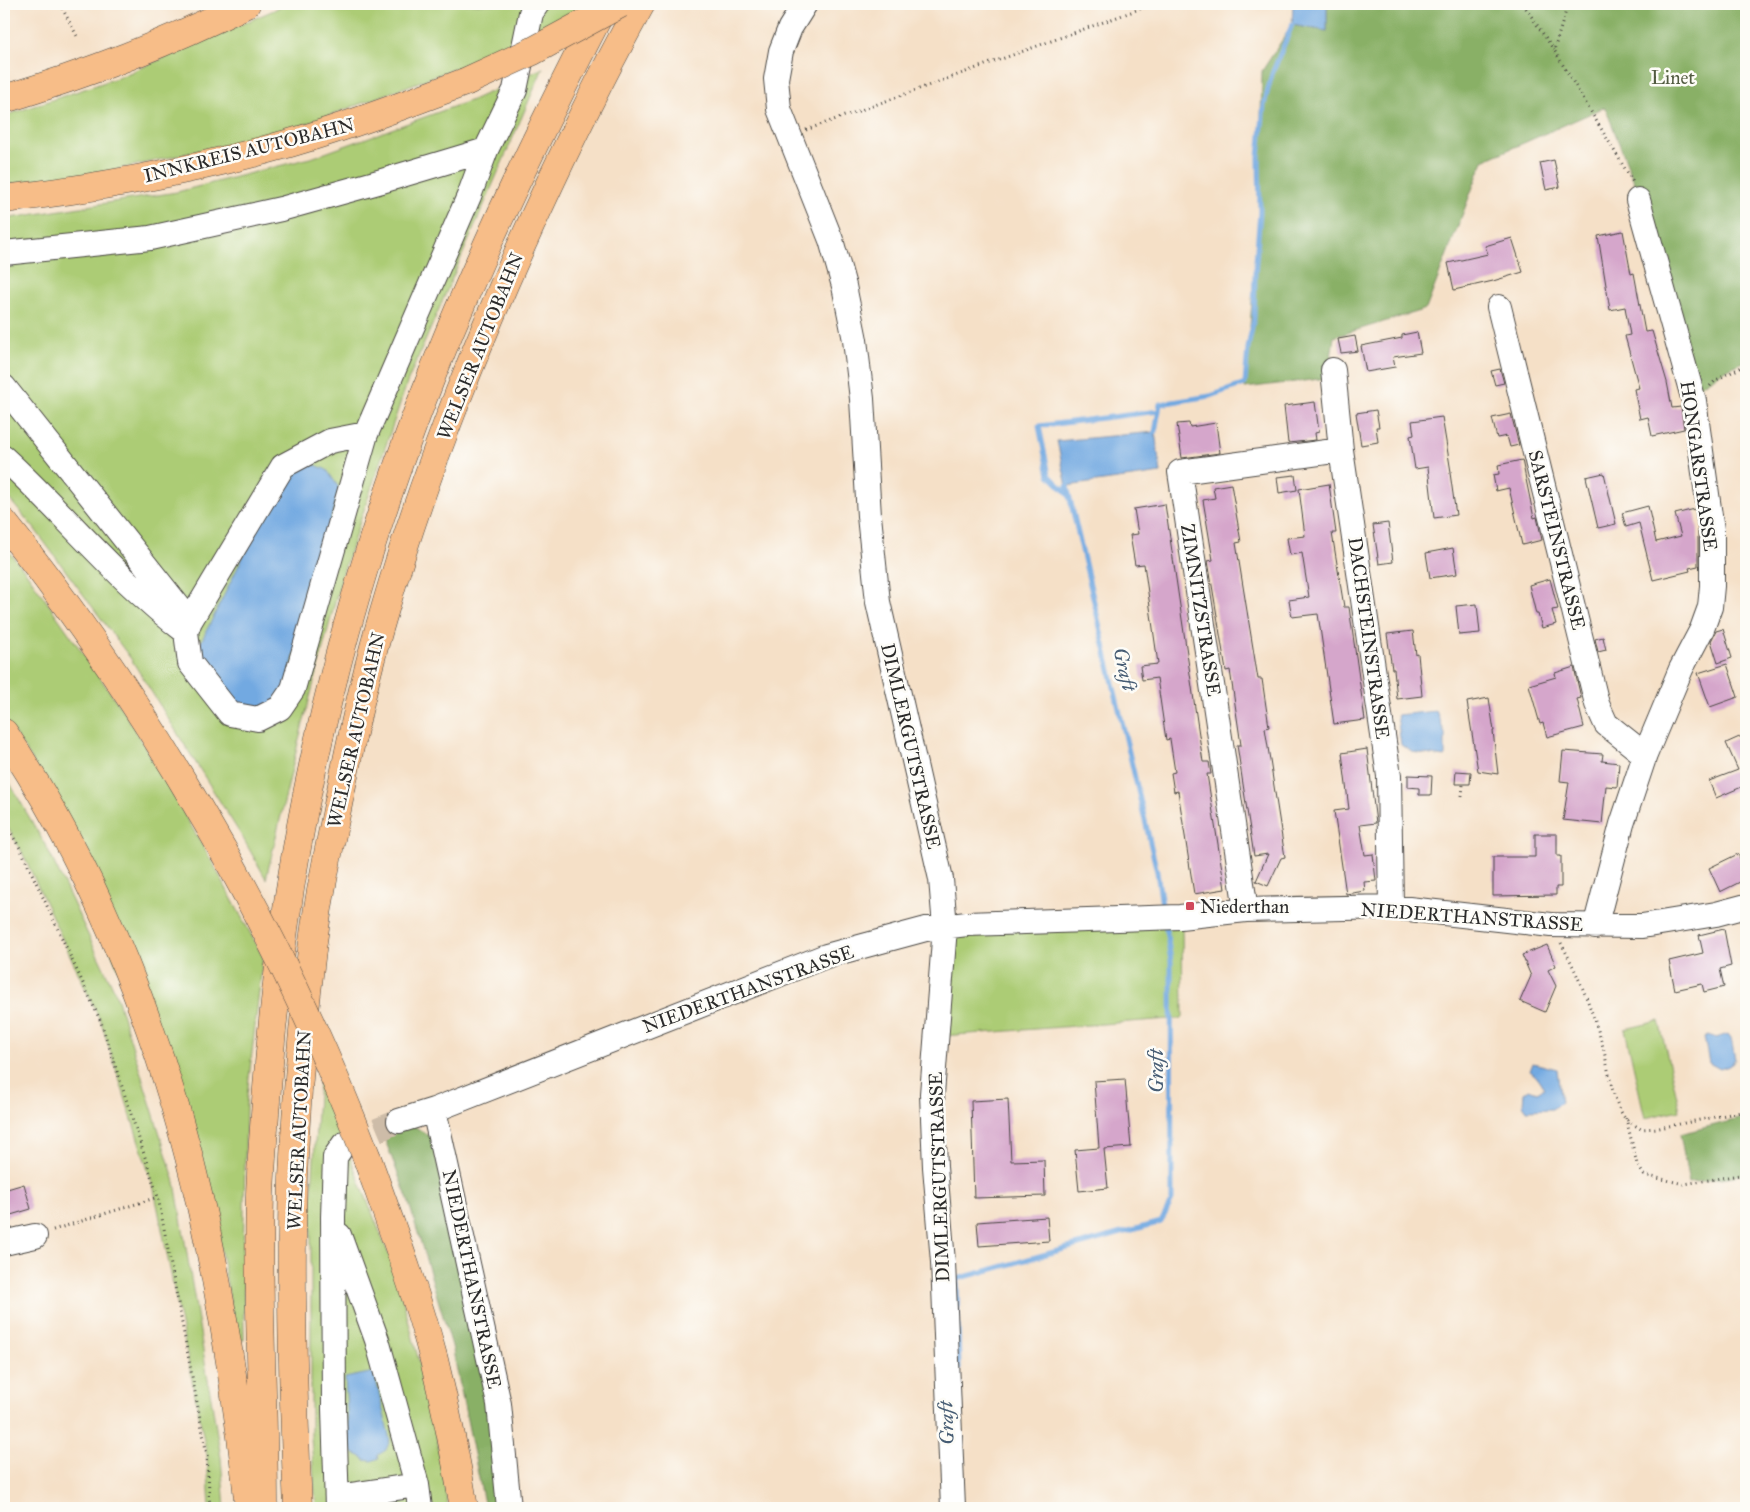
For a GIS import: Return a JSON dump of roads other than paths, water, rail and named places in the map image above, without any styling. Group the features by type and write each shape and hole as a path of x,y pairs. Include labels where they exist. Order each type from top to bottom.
{"highway":[{"path":"4,99 56,84 134,55 204,25 246,4"},
{"name":"WELSER AUTOBAHN","path":"264,1508 260,1193 269,1060 287,910 299,836 325,712 351,615 380,519 418,410 472,279 519,175 606,4"},
{"name":"INNKREIS AUTOBAHN","path":"4,199 118,182 214,162 289,143 370,118 465,82 533,51 620,4"},
{"name":"WELSER AUTOBAHN","path":"298,1508 294,1420 292,1276 293,1176 300,1071 311,954 331,837 351,741 384,612 424,486 468,368 516,254 587,107 641,4"},
{"path":"4,523 74,614 182,777 260,916 295,988 326,1055 367,1158 406,1267 434,1359 455,1452 464,1508"},
{"path":"4,734 86,878 114,939 152,1035 177,1114 202,1211 224,1322 241,1432 249,1508"}],"street":[{"path":"366,434 330,441 283,466 188,626 190,664 230,714 258,719 280,708 293,689 366,434 486,150 514,90 531,13 537,4"},
{"name":"DIMLERGUTSTRASSE","path":"805,4 790,28 781,52 776,79 779,109 831,240 844,286 855,340 862,399 868,516 878,602 941,879 945,927 932,1094 935,1167 943,1262 953,1508"},
{"path":"4,253 150,238 281,208 382,182 486,150"},
{"name":"HONGARSTRASSE","path":"1595,927 1622,824 1645,755 1681,669 1702,629 1710,607 1712,586 1712,530 1694,401 1638,200"},
{"name":"SARSTEINSTRASSE","path":"1499,307 1596,704 1606,724 1645,755"},
{"name":"DACHSTEINSTRASSE","path":"1333,370 1342,450 1388,776 1392,907"},
{"path":"4,387 188,626"},
{"name":"ZIMNITZSTRASSE","path":"1246,910 1180,472 1342,450"},
{"path":"4,458 121,577 163,614 188,626"},
{"name":"NIEDERTHANSTRASSE","path":"509,1508 499,1404 434,1110 826,956 926,929 967,924 1180,917 1246,910 1392,907 1552,925 1595,927 1642,926 1716,914 1746,906"},
{"path":"399,1121 434,1110"},
{"path":"344,1144 335,1157 333,1217 334,1408 337,1503 417,1485"},
{"path":"333,1217 377,1340 417,1485 420,1508"},
{"path":"4,1243 35,1236"}],"water":[{"path":"1293,4 1327,4 1327,31 1292,25"},
{"path":"1155,432 1161,473 1067,486 1057,441"},
{"path":"309,462 327,470 339,488 286,686 270,706 247,710 222,695 197,650 269,504 287,474"},
{"path":"1436,711 1445,733 1445,757 1412,752 1401,745 1397,715"},
{"path":"1728,1034 1731,1038 1735,1059 1729,1066 1720,1069 1709,1063 1704,1037 1708,1035 1716,1038"},
{"path":"1533,1063 1557,1069 1561,1103 1552,1109 1527,1110 1523,1104 1524,1093 1529,1089 1537,1092 1544,1088 1530,1071"},
{"path":"374,1372 390,1440 386,1450 378,1455 379,1458 372,1461 364,1460 364,1458 353,1453 349,1444 345,1378"}],"waterway":[{"path":"1155,432 1160,404 1210,396 1245,384 1248,348 1254,318 1260,212 1259,157 1264,105 1272,74 1292,25"},
{"path":"1068,494 1049,475 1039,426 1159,411"},
{"name":"Graft","path":"1067,486 1157,872 1163,912"},
{"name":"Graft","path":"959,1369 957,1279 1161,1222 1172,1200 1171,961 1165,923"}],"tunnel":[{"path":"344,1144 399,1121"}],"place":[{"name":"Niederthan","path":"1190,906"}],"park label":[{"name":"Linet","path":"1673,77"}]}
